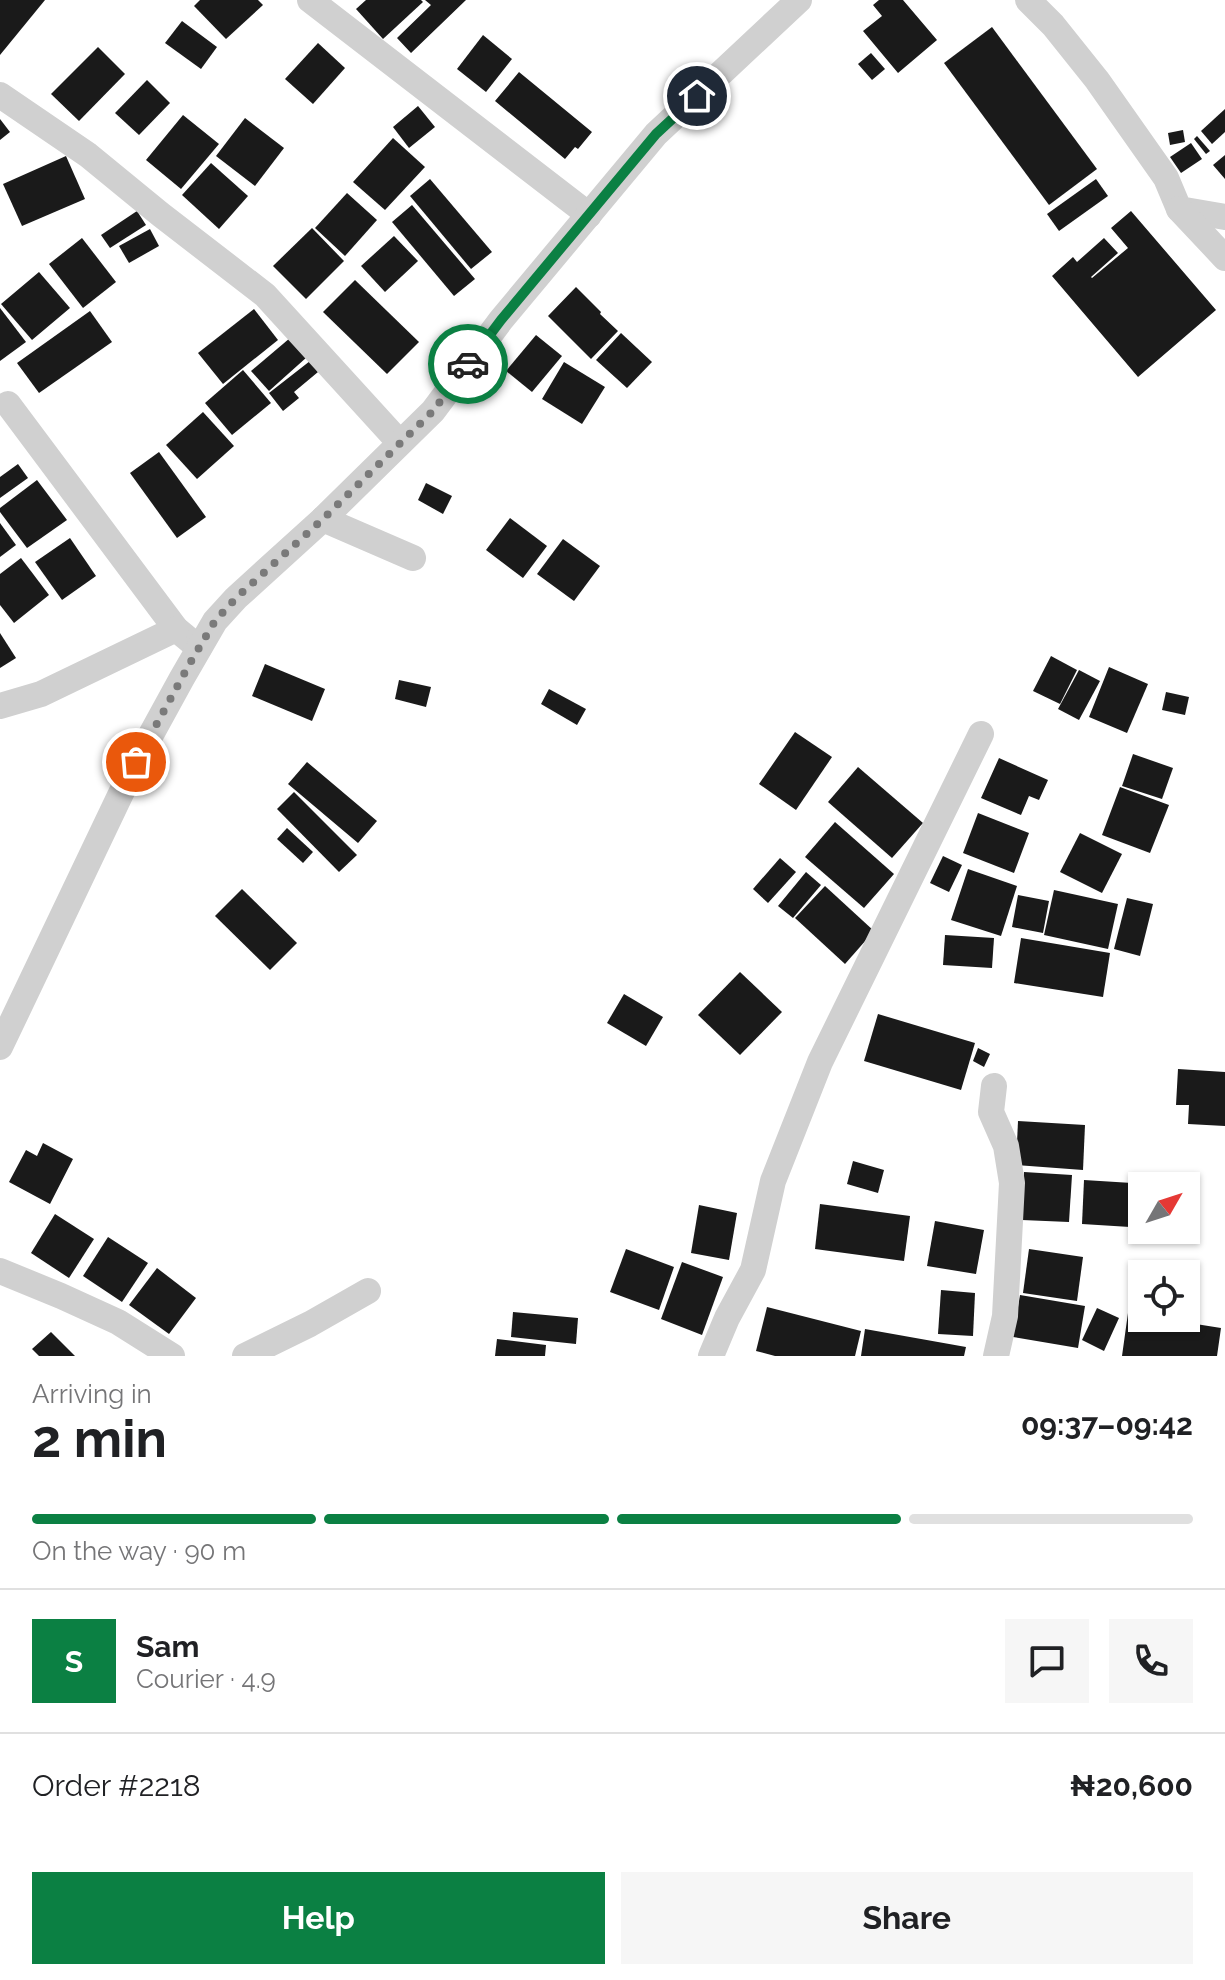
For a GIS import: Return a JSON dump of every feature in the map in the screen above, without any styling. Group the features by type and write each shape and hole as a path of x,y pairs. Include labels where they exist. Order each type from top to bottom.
{"street":[{"path":"310,0 589,215"},
{"path":"0,1047 136,762 215,621 433,411 501,320 656,134 799,0"},
{"path":"1028,0 1053,25 1097,80 1166,178 1179,209 1225,258"},
{"path":"0,95 88,155 265,295 400,443"},
{"path":"1179,209 1225,217"},
{"path":"8,404 176,629 199,648"},
{"path":"323,519 413,558"},
{"path":"0,706 41,694 176,629"},
{"path":"711,1356 753,1270 773,1181 820,1062 981,734"},
{"path":"994,1086 991,1112 1006,1146 1012,1183 1005,1316 996,1356"},
{"path":"0,1271 118,1322 172,1356"},
{"path":"245,1356 368,1291"}],"building":[{"path":"0,0 45,0 0,55"},
{"path":"200,0 258,0 263,5 226,39 194,6"},
{"path":"366,0 423,2 383,39 356,9"},
{"path":"425,0 466,0 411,53 397,38 431,5"},
{"path":"879,0 903,0 937,40 898,73 863,31 882,16 873,5"},
{"path":"182,21 217,47 201,69 165,43"},
{"path":"992,27 1097,169 1049,205 944,63"},
{"path":"483,35 512,59 486,92 457,69"},
{"path":"318,43 345,68 313,104 285,79"},
{"path":"98,47 125,74 79,121 51,94"},
{"path":"871,53 885,69 872,80 858,64"},
{"path":"519,72 592,132 565,159 495,101"},
{"path":"147,80 170,103 139,135 115,113"},
{"path":"418,106 435,127 409,148 393,127"},
{"path":"1225,109 1225,132 1212,144 1201,131"},
{"path":"183,115 219,144 181,189 146,160"},
{"path":"245,118 284,148 255,186 216,156"},
{"path":"0,119 10,132 0,140"},
{"path":"1183,130 1185,142 1170,145 1168,133"},
{"path":"1197,136 1210,151 1206,154 1194,139"},
{"path":"393,138 425,167 385,210 353,182"},
{"path":"1191,143 1202,159 1181,173 1170,157"},
{"path":"1225,155 1225,179 1213,165"},
{"path":"66,156 85,199 22,226 3,184"},
{"path":"211,163 248,196 219,229 182,195"},
{"path":"430,179 492,252 471,269 410,196"},
{"path":"1096,179 1108,196 1059,231 1047,214"},
{"path":"347,193 377,220 345,256 315,228"},
{"path":"412,205 475,279 454,296 392,222"},
{"path":"137,211 146,225 110,248 101,235"},
{"path":"1131,211 1216,310 1138,377 1052,276 1073,257 1077,262 1104,238 1118,253 1092,278 1128,248 1111,228"},
{"path":"312,228 344,261 306,299 273,266"},
{"path":"150,229 159,246 129,263 119,246"},
{"path":"394,236 418,261 385,292 361,266"},
{"path":"82,238 116,282 83,308 49,264"},
{"path":"39,272 70,308 32,340 1,304"},
{"path":"355,280 419,342 387,374 323,312"},
{"path":"576,287 618,331 591,359 548,316"},
{"path":"0,308 26,342 0,361"},
{"path":"254,309 278,340 223,384 198,353"},
{"path":"90,311 112,342 39,393 17,363"},
{"path":"621,333 652,362 627,388 596,360"},
{"path":"536,335 562,356 532,392 506,371"},
{"path":"290,338 307,357 269,391 251,371"},
{"path":"310,361 318,372 294,392 299,398 283,411 269,393"},
{"path":"564,362 605,387 582,424 542,399"},
{"path":"243,370 271,403 232,435 205,403"},
{"path":"203,412 234,446 197,479 166,445"},
{"path":"159,452 206,517 177,538 130,473"},
{"path":"18,464 28,478 0,498 0,477"},
{"path":"37,480 67,520 27,548 0,508"},
{"path":"426,483 452,496 443,514 418,500"},
{"path":"510,518 547,546 523,578 486,550"},
{"path":"0,523 16,545 0,557"},
{"path":"70,538 96,576 62,600 35,562"},
{"path":"563,539 600,566 574,601 537,574"},
{"path":"21,558 49,595 14,623 0,605 0,574"},
{"path":"0,633 16,658 0,668"},
{"path":"1051,656 1077,670 1060,704 1033,691"},
{"path":"265,664 325,689 312,721 252,696"},
{"path":"1109,667 1148,684 1127,733 1089,717"},
{"path":"1079,670 1100,681 1079,720 1058,709"},
{"path":"399,680 431,687 426,707 395,699"},
{"path":"549,689 586,709 577,725 541,704"},
{"path":"1166,692 1189,697 1185,715 1162,710"},
{"path":"795,732 832,757 796,810 759,784"},
{"path":"1133,754 1173,768 1162,799 1122,786"},
{"path":"999,758 1048,780 1039,800 1029,796 1021,815 981,798"},
{"path":"307,762 377,821 358,843 288,784"},
{"path":"858,767 923,823 892,858 828,802"},
{"path":"1120,787 1169,805 1150,853 1102,835"},
{"path":"294,792 357,855 339,872 277,809"},
{"path":"978,813 1029,833 1014,873 963,853"},
{"path":"835,822 894,874 864,908 805,857"},
{"path":"287,828 313,852 303,863 277,839"},
{"path":"1080,833 1122,854 1102,893 1060,872"},
{"path":"943,856 962,865 949,892 930,883"},
{"path":"780,858 796,872 768,903 753,889"},
{"path":"968,869 1017,886 1001,936 951,920"},
{"path":"806,872 821,885 793,918 778,906"},
{"path":"825,886 874,931 845,964 795,918"},
{"path":"242,889 297,943 270,970 215,916"},
{"path":"1054,890 1118,904 1108,949 1044,935"},
{"path":"1018,895 1049,901 1043,933 1012,927"},
{"path":"1127,898 1153,904 1140,956 1114,949"},
{"path":"945,935 994,938 992,968 943,965"},
{"path":"1021,938 1110,953 1103,997 1014,983"},
{"path":"740,972 782,1012 740,1055 698,1015"},
{"path":"624,994 663,1017 646,1046 607,1023"},
{"path":"878,1014 975,1043 961,1090 864,1061"},
{"path":"978,1048 990,1054 984,1067 973,1061"},
{"path":"1178,1069 1225,1072 1225,1126 1188,1124 1189,1105 1176,1105"},
{"path":"1018,1121 1085,1125 1083,1170 1016,1165"},
{"path":"43,1143 73,1159 50,1204 9,1182 26,1150 37,1156"},
{"path":"853,1161 884,1170 878,1193 847,1184"},
{"path":"1024,1172 1072,1175 1069,1222 1022,1220"},
{"path":"1084,1180 1128,1183 1128,1227 1082,1224"},
{"path":"820,1204 910,1216 904,1261 815,1249"},
{"path":"699,1205 737,1213 729,1260 691,1253"},
{"path":"55,1214 94,1239 69,1278 31,1253"},
{"path":"935,1221 984,1230 976,1274 927,1266"},
{"path":"108,1237 148,1263 122,1302 83,1276"},
{"path":"626,1249 674,1267 659,1310 610,1292"},
{"path":"1029,1249 1083,1257 1077,1301 1023,1293"},
{"path":"682,1262 723,1277 702,1335 661,1319"},
{"path":"157,1268 196,1298 169,1334 129,1305"},
{"path":"941,1290 975,1293 973,1336 938,1334"},
{"path":"1020,1295 1085,1306 1078,1348 1013,1337"},
{"path":"767,1307 861,1331 855,1356 775,1356 756,1351"},
{"path":"1097,1308 1119,1318 1104,1351 1082,1340"},
{"path":"513,1312 578,1318 576,1344 511,1337"},
{"path":"1128,1313 1128,1332 1200,1332 1200,1325 1221,1328 1217,1356 1122,1356"},
{"path":"865,1329 966,1347 964,1356 861,1356"},
{"path":"51,1332 75,1356 39,1356 32,1349"},
{"path":"497,1339 546,1345 545,1356 495,1356"}],"way so far":[{"path":"136,762 215,621 433,411 468,364"}],"route":[{"path":"468,364 656,134 697,96"}]}
